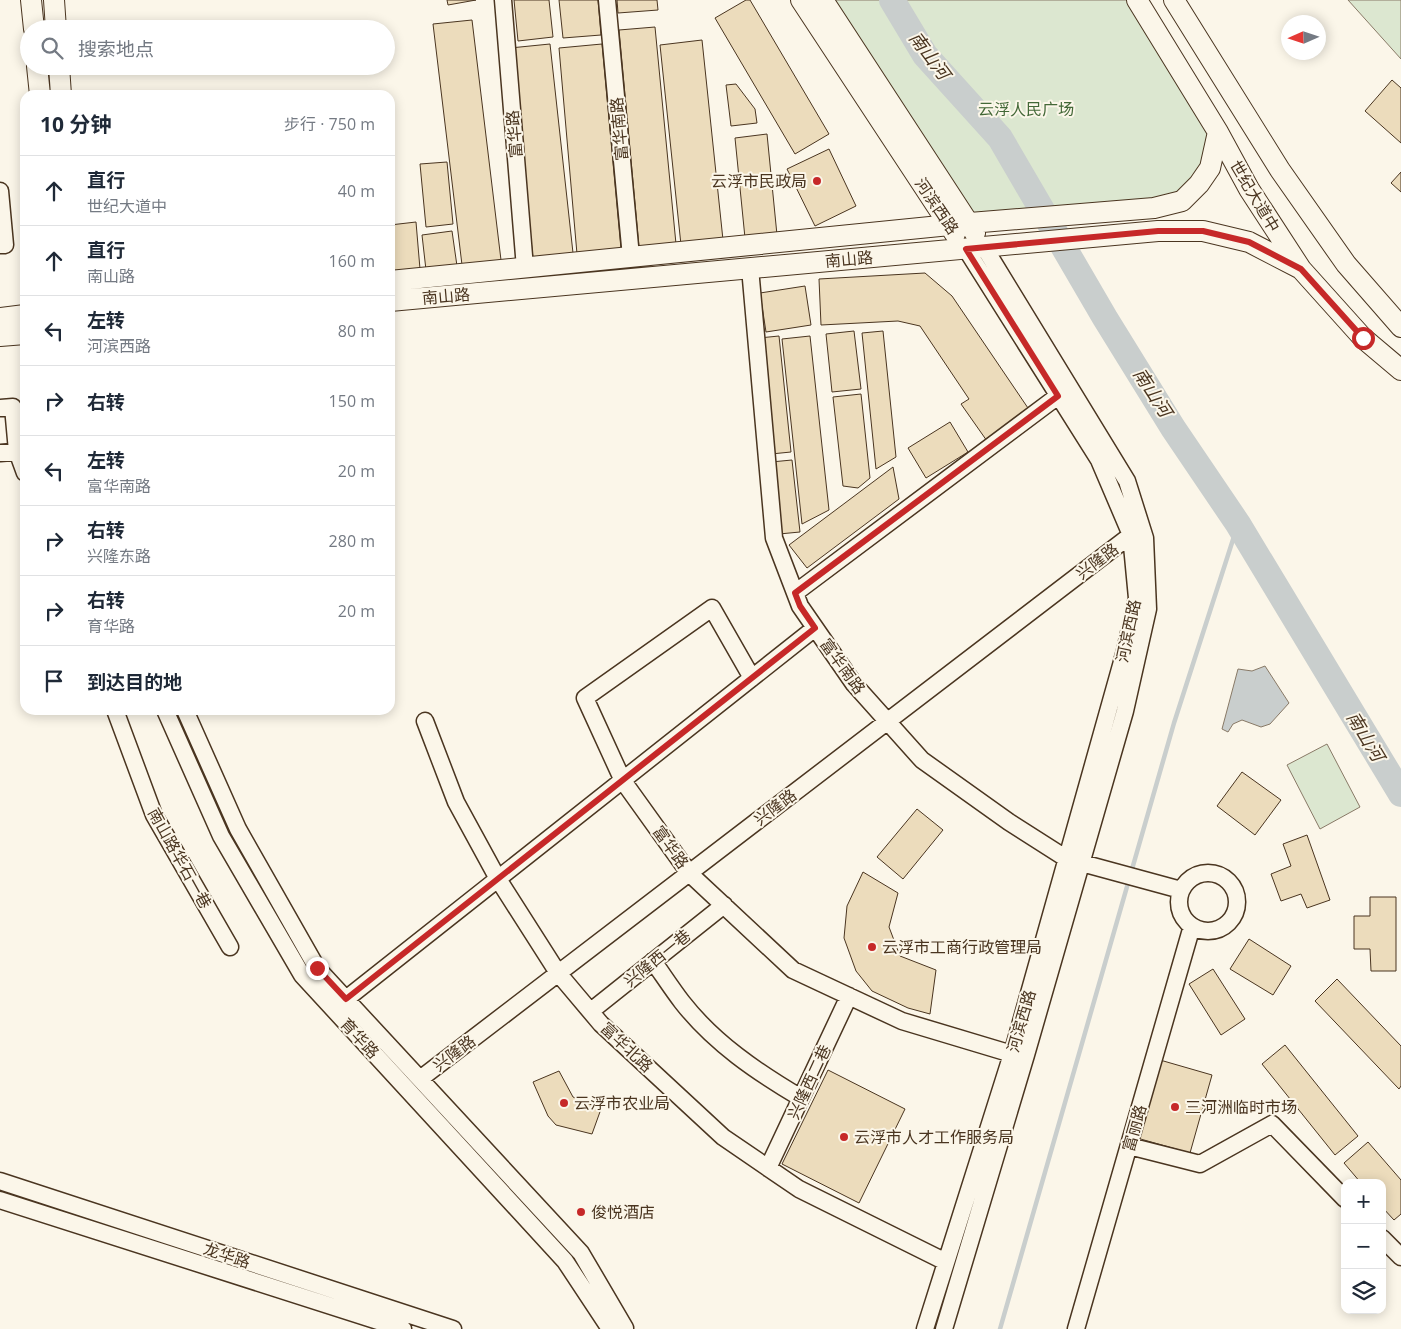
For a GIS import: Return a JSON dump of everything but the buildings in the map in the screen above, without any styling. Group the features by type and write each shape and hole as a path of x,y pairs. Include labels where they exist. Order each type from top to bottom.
{"main road":[{"path":"31,0 33,20"},
{"path":"54,0 55,20"},
{"name":"河滨西路","path":"800,0 948,226 975,248"},
{"name":"河滨西路","path":"823,0 970,223 975,248"},
{"name":"世纪大道中","path":"1137,0 1218,132 1249,189 1301,269 1363,338 1401,370"},
{"path":"1174,0 1280,170 1346,264 1401,328"},
{"path":"38,75 39,90"},
{"path":"60,75 61,90"},
{"name":"南山路","path":"395,281 970,223 1154,208 1182,200 1199,184 1210,168 1218,132"},
{"name":"南山路","path":"395,301 1158,231 1203,231 1249,242 1301,269"},
{"path":"0,318 20,316"},
{"path":"0,336 20,334"}],"street":[{"name":"富华路","path":"503,0 524,268"},
{"name":"富华南路","path":"607,0 631,257"},
{"path":"0,190 5,245 0,245"},
{"name":"河滨西路","path":"925,1329 1012,1054 1081,863 1137,598 1131,536 1099,460 1058,396 975,248"},
{"name":"河滨西路","path":"944,1329 1081,863 1124,711 1148,609 1145,538 1127,481 975,248"},
{"name":"富华南路","path":"750,268 774,538 800,606 815,628 854,684 922,760 1009,822 1081,863 1174,888"},
{"path":"795,593 1058,396"},
{"path":"0,408 13,407 20,446"},
{"path":"0,453 20,451"},
{"name":"兴隆路","path":"420,1079 1131,536"},
{"name":"富华路","path":"752,678 712,608 586,698 622,781 690,873 793,970 902,1021 1012,1054"},
{"path":"346,999 815,628"},
{"name":"南山路华石一巷","path":"116,715 154,815 230,947"},
{"name":"育华路","path":"167,715 222,836 302,975 565,1261 618,1329"},
{"name":"育华路","path":"187,715 238,830 317,968 581,1253 618,1329"},
{"name":"富华北路","path":"425,721 456,802 498,879 558,973 601,1024 724,1137 768,1168 799,1189 946,1262"},
{"path":"1214,873 1228,880 1236,893 1236,908 1229,922 1218,929 1203,930 1187,922 1181,913 1179,900 1174,888 1197,875 1214,873"},
{"name":"兴隆西一巷","path":"591,1011 724,905"},
{"name":"富丽路","path":"1076,1329 1192,926"},
{"path":"653,961 682,1003 719,1041 760,1073 801,1098"},
{"name":"兴隆西二巷","path":"768,1168 849,996"},
{"path":"1129,1146 1200,1164 1272,1124 1341,1195"},
{"name":"龙华路","path":"0,1181 453,1329"},
{"name":"龙华路","path":"0,1200 396,1328"},
{"path":"1386,1242 1401,1257"}],"green space":[{"name":"云浮人民广场","path":"823,0 1137,0 1218,132 1182,201 970,223"},
{"path":"1348,0 1401,0 1401,59"},
{"path":"1327,744 1360,807 1320,829 1287,765"}],"shaded area":[{"path":"1265,666 1289,703 1270,724 1261,727 1242,720 1233,724 1228,732 1222,729 1238,669 1252,671"}],"waterway":[{"name":"南山河","path":"892,0 925,55 1000,138 1105,318 1173,428 1238,524 1401,794"},
{"path":"1000,1329 1174,723 1238,524"}],"place":[{"name":"云浮市民政局","path":"817,181"},
{"name":"云浮市工商行政管理局","path":"872,947"},
{"name":"云浮市农业局","path":"564,1103"},
{"name":"三河洲临时市场","path":"1175,1107"},
{"name":"云浮市人才工作服务局","path":"844,1137"},
{"name":"俊悦酒店","path":"581,1212"}],"route":[{"path":"317,968 346,999 815,628 800,606 795,593 1058,396 966,249 1158,231 1203,231 1249,242 1301,269 1363,338"}]}
